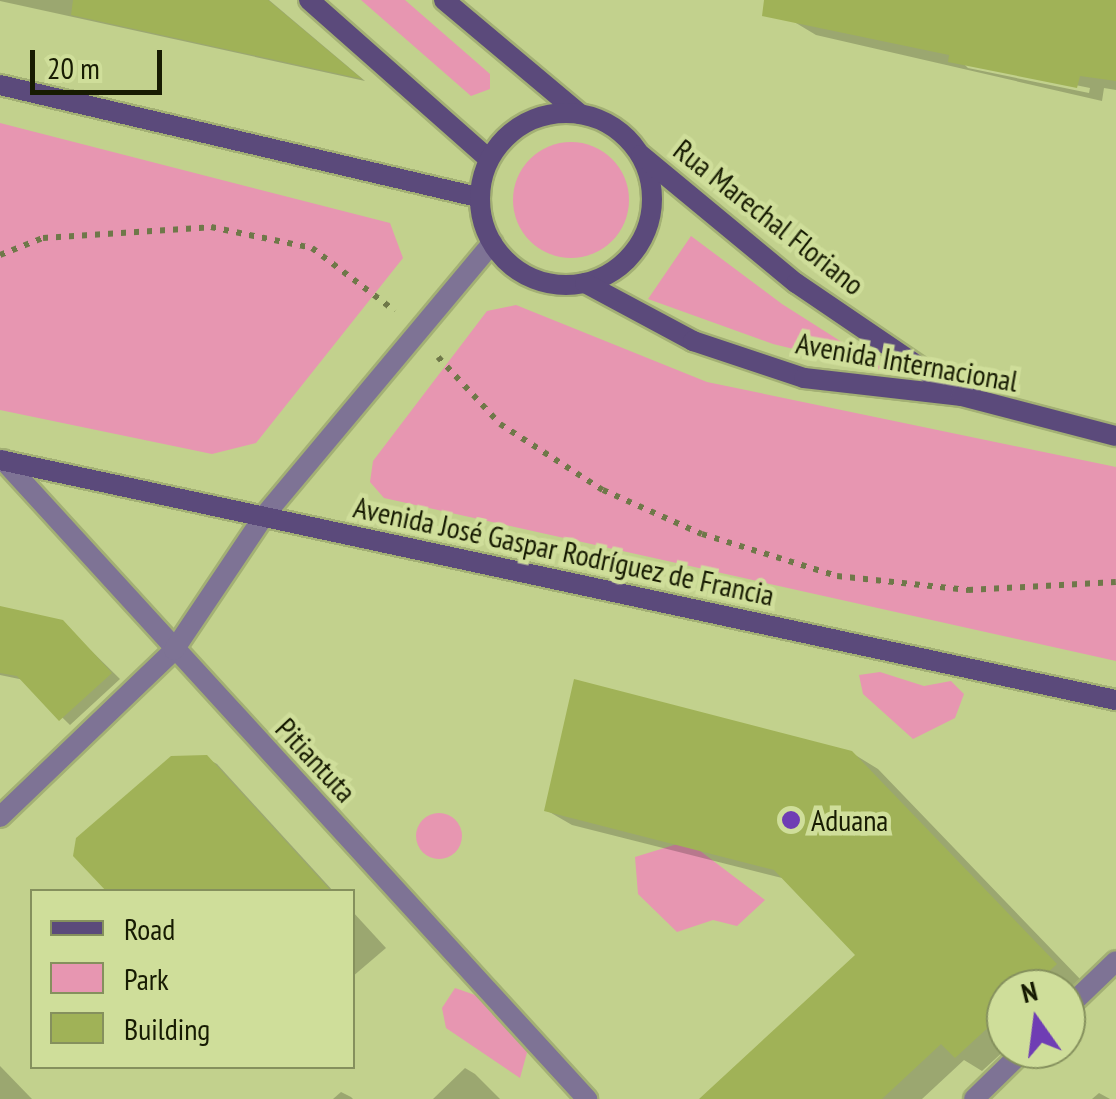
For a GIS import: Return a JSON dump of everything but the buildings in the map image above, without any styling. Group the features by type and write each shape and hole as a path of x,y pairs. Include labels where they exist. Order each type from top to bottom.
{"main road":[{"path":"310,0 489,159"},
{"path":"454,3 580,114 638,152 649,177 646,231 632,254 584,283 532,278 492,243 480,198 489,159 528,122 580,114"},
{"path":"0,85 480,198"},
{"name":"Rua Marechal Floriano","path":"638,152 785,274 962,396"},
{"name":"Avenida Internacional","path":"584,283 693,341 804,378 962,396 1116,436"},
{"name":"Avenida José Gaspar Rodríguez de Francia","path":"1,460 1116,700"}],"street":[{"path":"0,817 174,650 264,516 492,243"},
{"name":"Pitiantuta","path":"1,460 587,1099"},
{"path":"1086,990 1116,961"},
{"path":"974,1099 1005,1069"}],"path":[{"path":"0,255 43,238 211,227 312,248 375,288 500,424 604,490 702,534 837,576 968,590 1116,582"}],"green space":[{"path":"361,0 405,0 490,74 490,89 471,96"},
{"path":"0,123 390,223 403,258 256,443 212,454 0,410"},
{"path":"571,142 593,146 612,159 625,178 629,200 625,222 612,241 593,254 571,258 549,254 530,241 517,222 513,200 517,178 530,159 549,146"},
{"path":"691,236 782,304 889,372 773,344 648,299"},
{"path":"516,305 707,382 1116,467 1116,661 384,498 370,482 373,461 487,311"},
{"path":"880,672 924,686 951,681 964,694 955,718 913,739 863,694 859,675"},
{"path":"439,813 455,820 462,836 455,852 439,859 423,852 416,836 423,820"},
{"path":"687,841 765,900 737,926 713,920 677,932 638,894 635,857"},
{"path":"455,988 498,1003 531,1038 520,1078 446,1028 442,1008"}],"place":[{"name":"Aduana","path":"791,820"}]}
